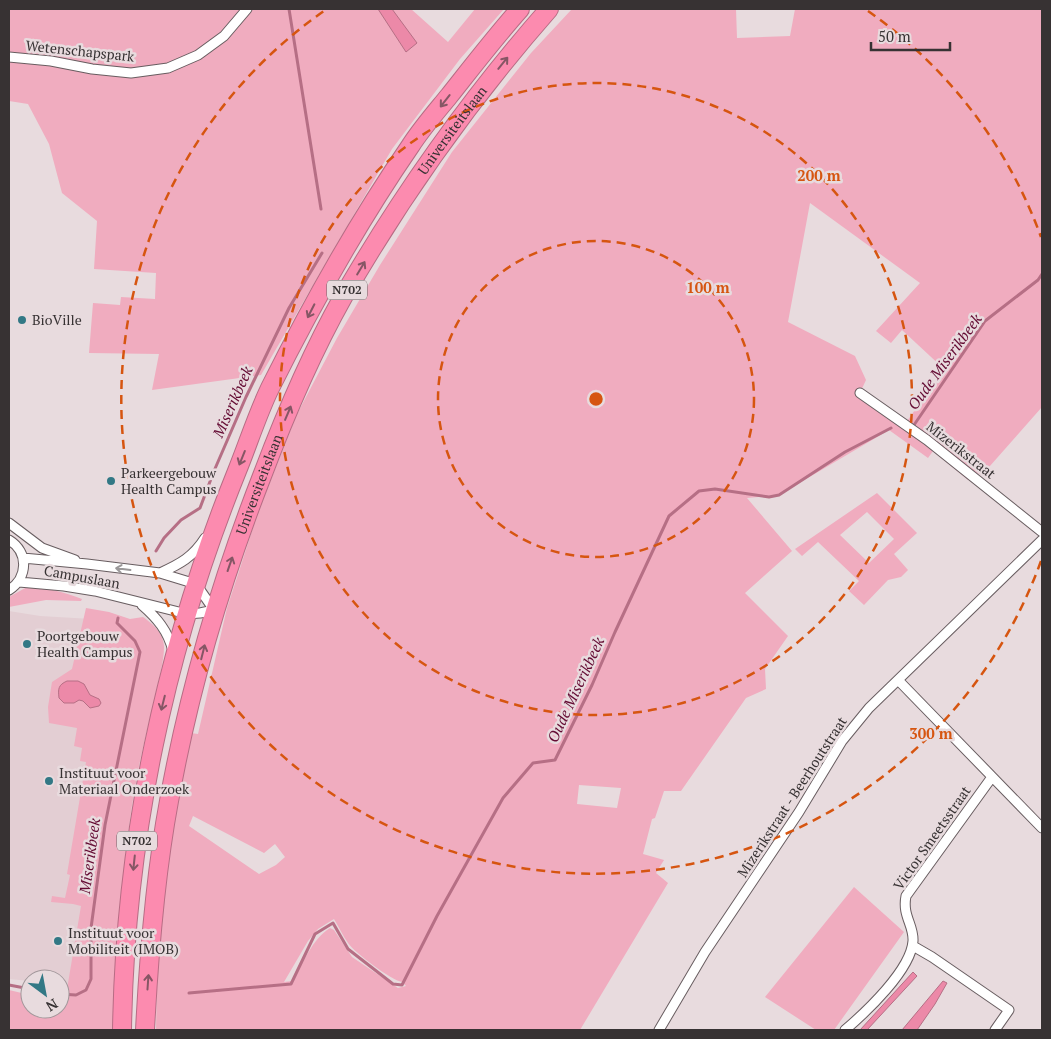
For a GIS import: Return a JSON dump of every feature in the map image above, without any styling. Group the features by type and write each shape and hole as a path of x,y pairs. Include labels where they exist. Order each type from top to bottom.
{"highway":[{"name":"Universiteitslaan","path":"122,1030 128,921 136,847 150,765 174,656 217,521 269,390 335,263 412,144 498,34 520,9"},
{"name":"Universiteitslaan","path":"145,1030 154,906 169,802 183,734 214,610 273,447 305,372 343,298 414,181 472,102 549,9"}],"street":[{"name":"Wetenschapspark","path":"9,57 131,73 168,68 198,55 224,36 247,9"},
{"name":"Mizerikstraat","path":"860,393 927,440 1042,532"},
{"path":"160,574 181,563 197,551 217,521"},
{"name":"Campuslaan","path":"9,523 42,548 86,564"},
{"path":"9,540 16,546 23,558 24,566 19,582 9,590"},
{"name":"Mizerikstraat - Beerhoutstraat","path":"659,1030 705,952 799,812 842,741 869,708 1042,540"},
{"name":"Campuslaan","path":"23,558 160,574 196,584"},
{"name":"Campuslaan","path":"19,582 95,591 187,614 214,610"},
{"path":"196,584 214,610"},
{"name":"Campuslaan","path":"140,603 161,623 171,644 174,656"},
{"path":"898,680 1042,828"},
{"name":"Victor Smeetsstraat","path":"913,946 912,932 905,913 906,896 992,777"},
{"path":"845,1030 863,1014 893,980 904,966 913,946 1009,1010 995,1030"}],"shaded area":[{"path":"9,9 411,9 448,42 475,9 504,9 460,59 392,149 261,375 152,390 159,354 89,353 93,303 120,305 121,297 155,299 156,273 94,269 97,221 62,193 49,144 28,104 9,101"},
{"path":"378,9 392,9 417,43 406,52"},
{"path":"572,9 736,9 737,38 790,36 795,9 1042,9 1042,407 982,475 974,472 968,480 933,451 928,458 889,430 779,495 747,498 792,551 745,593 788,636 765,669 766,689 746,698 681,791 664,791 655,818 652,819 643,854 664,860 656,873 668,883 580,1030 156,1030 163,899 177,800 191,733 198,734 227,608 257,515 296,416 337,338 380,265 452,152 531,53","holes":["810,203 920,283 876,331 891,343 902,330 944,369 905,424 859,395 866,380 855,356 788,322","579,785 621,788 617,808 577,804","193,816 264,853 275,844 285,857 276,865 259,874 189,826","334,919 348,943 358,953 374,966 406,986 398,988 352,957 334,930 330,928 313,945 292,981 284,982 308,941 318,929"]},
{"path":"877,493 917,533 894,554 908,570 901,577 888,580 864,605 849,591 859,581 818,542 802,556 795,549","holes":["867,512 894,539 869,563 840,535"]},
{"path":"27,587 55,590 82,599 81,601 46,600 9,607 9,597"},
{"path":"86,608 109,612 130,619 143,617 160,633 164,642 161,670 139,766 127,840 119,935 115,1030 9,1030 9,990 20,993 20,1019 70,1019 70,971 81,906 51,902 52,896 65,898 70,875 67,874 86,762 80,761 82,748 74,746 77,728 49,723 48,707 52,682 72,669"},
{"path":"9,611 40,616 109,620 74,987 70,986 70,969 20,969 20,980 9,979"},
{"path":"67,681 78,681 84,684 90,695 99,699 101,703 99,706 90,708 83,701 79,700 74,703 64,703 59,698 59,690 60,686"},
{"path":"854,887 904,932 834,1030 816,1030 765,997"},
{"path":"913,972 917,976 867,1030 860,1030"},
{"path":"943,981 947,983 917,1030 902,1030"}],"waterway":[{"name":"Miserikbeek","path":"289,9 321,209"},
{"name":"Miserikbeek","path":"156,551 164,538 181,520 200,508 246,397 289,308 322,253"},
{"name":"Oude Miserikbeek","path":"914,425 985,321 1038,280 1042,274"},
{"name":"Oude Miserikbeek","path":"189,993 291,984 315,934 333,923 348,949 393,984 402,985 437,916 503,798 533,763 555,760 592,685 669,516 699,491 715,489 769,497 779,495 845,452 891,428"},
{"name":"Miserikbeek","path":"70,995 76,995 86,990 91,979 91,928 105,825 140,652 135,641 117,623 118,618"},
{"name":"Miserikbeek","path":"9,985 20,987"}],"place":[{"name":"BioVille","path":"22,320"},
{"name":"Parkeergebouw Health Campus","path":"111,481"},
{"name":"Poortgebouw Health Campus","path":"27,644"},
{"name":"Instituut voor Materiaal Onderzoek","path":"49,781"},
{"name":"Instituut voor Mobiliteit (IMOB)","path":"58,941"}]}
